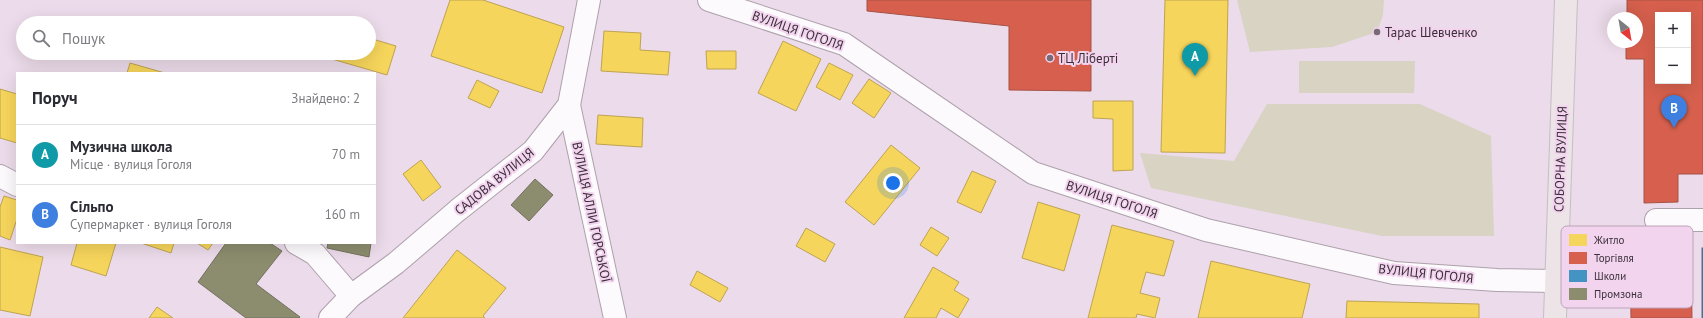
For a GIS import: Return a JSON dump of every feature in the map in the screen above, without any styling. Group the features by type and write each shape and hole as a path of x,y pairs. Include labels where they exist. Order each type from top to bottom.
{"main road":[{"name":"СОБОРНА ВУЛИЦЯ","path":"1556,318 1566,0"}],"street":[{"name":"САДОВА ВУЛИЦЯ","path":"330,318 351,296 396,263 458,210 533,152 569,105 589,0"},
{"name":"ВУЛИЦЯ ГОГОЛЯ","path":"709,0 844,44 1033,173 1168,218 1206,230 1394,273 1497,280 1556,281"},
{"name":"ВУЛИЦЯ АЛЛИ ГОРСЬКОЇ","path":"569,105 615,318"},
{"path":"0,176 16,184"},
{"path":"1656,220 1703,220"},
{"path":"298,244 315,254 351,296"}],"shaded area":[{"path":"1237,0 1384,0 1383,15 1377,32 1332,47 1250,52"},
{"path":"1299,61 1415,61 1414,93 1299,93"},
{"path":"1267,104 1420,104 1491,136 1494,236 1382,236 1151,188 1140,153 1234,161"}],"building: Житло":[{"path":"450,0 483,0 564,27 542,93 431,56"},
{"path":"1165,0 1228,0 1225,153 1161,152"},
{"path":"604,31 641,33 640,50 670,52 668,75 601,71"},
{"path":"376,40 396,46 387,75 335,60 376,60"},
{"path":"783,41 821,59 796,111 758,93"},
{"path":"706,51 736,51 736,69 707,69"},
{"path":"130,63 162,72 127,72"},
{"path":"829,63 853,75 840,100 816,87"},
{"path":"869,79 891,93 874,118 852,103"},
{"path":"477,80 499,91 490,108 468,98"},
{"path":"0,89 16,94 16,143 0,138"},
{"path":"1093,101 1133,101 1133,170 1113,171 1113,119 1093,118"},
{"path":"598,115 643,118 642,147 596,144"},
{"path":"891,145 920,168 874,225 845,202"},
{"path":"421,160 441,187 423,201 403,174"},
{"path":"972,171 996,181 981,213 957,202"},
{"path":"4,196 16,200 16,222 10,240 0,236 0,207"},
{"path":"1038,202 1080,215 1064,271 1022,258"},
{"path":"1112,225 1174,241 1164,276 1146,272 1140,293 1160,298 1155,318 1137,314 1136,318 1088,318"},
{"path":"931,227 949,238 937,256 920,245"},
{"path":"806,228 835,244 825,262 796,246"},
{"path":"77,244 116,244 106,276 71,265"},
{"path":"144,244 174,244 171,253"},
{"path":"199,244 212,244 208,250"},
{"path":"0,247 43,257 30,316 0,310"},
{"path":"457,250 506,288 483,316 485,318 403,318"},
{"path":"1211,261 1310,284 1302,318 1198,318"},
{"path":"933,267 959,282 954,290 969,299 958,318 941,308 936,318 904,318"},
{"path":"697,271 728,288 720,302 690,285"},
{"path":"1347,301 1479,304 1479,318 1346,318"},
{"path":"157,307 173,318 149,318"}],"building: Торгівля":[{"name":"ТЦ Ліберті","path":"867,0 1091,0 1091,91 1009,90 1009,26 867,11"},
{"path":"1627,0 1703,0 1703,174 1678,174 1678,202 1644,203 1644,59 1626,59 1626,48 1643,48 1643,12 1627,12"},
{"path":"1631,308 1692,308 1692,318 1631,318"}],"building: Школи":[{"path":"1703,248 1703,318 1702,318"}],"building: Промзона":[{"path":"535,179 553,195 529,221 511,205"},
{"path":"225,244 272,244 282,251 256,284 300,317 246,318 198,282"},
{"path":"328,244 371,244 369,257 327,248"}],"place":[{"name":"Тарас Шевченко","path":"1377,32"},
{"name":"ТЦ Ліберті","path":"1050,58"},
{"name":"Музична школа","path":"1195,76"},
{"name":"Сільпо","path":"1674,128"}]}
